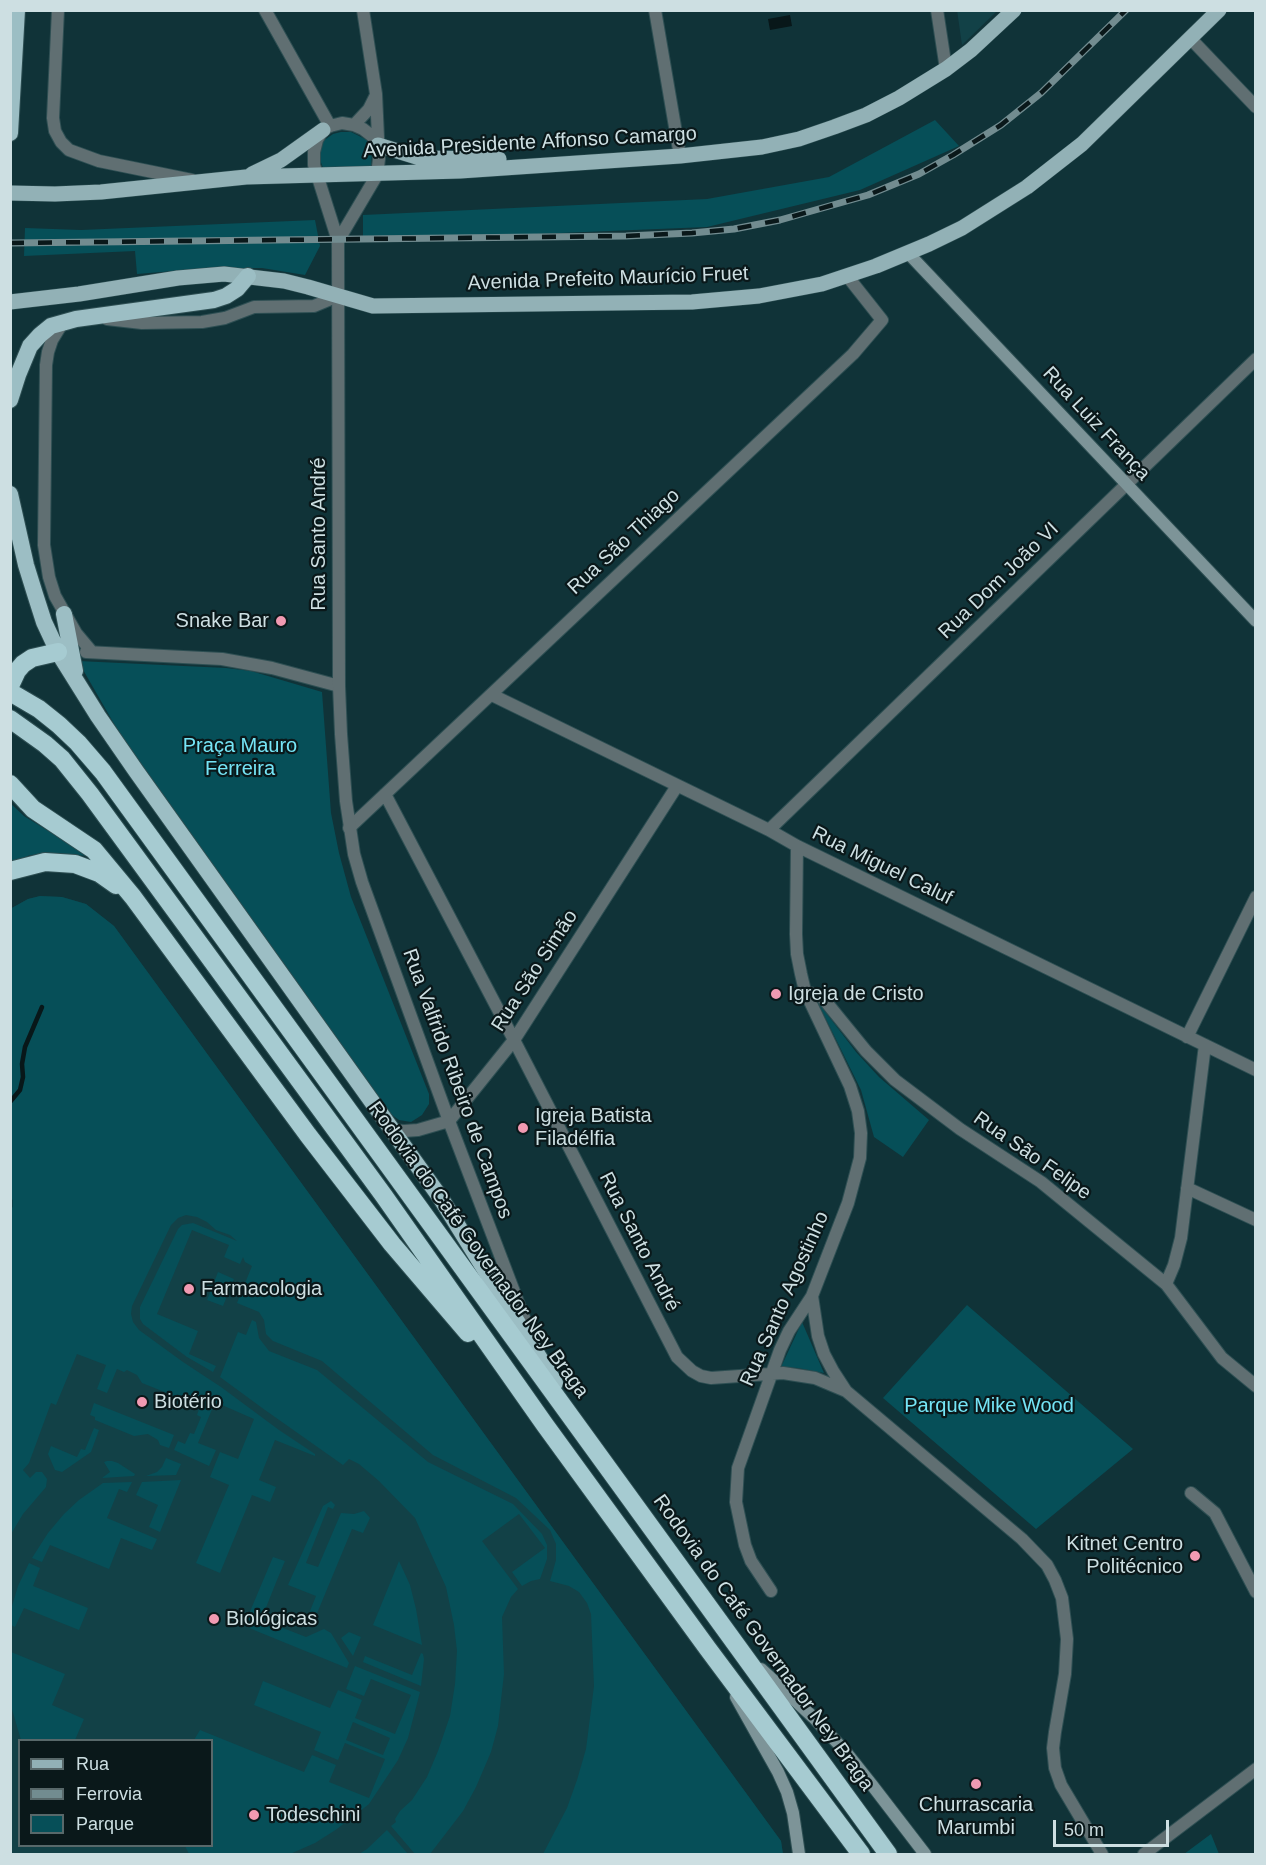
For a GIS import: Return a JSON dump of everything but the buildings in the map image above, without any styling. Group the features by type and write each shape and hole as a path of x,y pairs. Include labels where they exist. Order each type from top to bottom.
{"highway":[{"path":"10,133 17,10"},
{"path":"10,400 30,346 51,326 94,317 214,300 237,289 248,276"},
{"path":"10,494 26,565 44,622 64,652 79,687 136,771 440,1197 592,1446"},
{"path":"64,614 64,652"},
{"path":"10,686 16,671 22,664 32,658 64,652"},
{"name":"Rodovia do Café Governador Ney Braga","path":"10,692 39,709 59,725 78,742 103,772 888,1854"},
{"path":"10,718 62,759 90,794 384,1196 544,1425 708,1650 861,1854"},
{"path":"10,784 33,809 94,850 133,897 308,1135 392,1244 544,1425"},
{"path":"10,871 45,862 75,864 99,873 133,897"}],"main road":[{"name":"Avenida Presidente Affonso Camargo","path":"10,194 74,194 246,177 377,175 680,156 762,147 799,139 866,115 899,98 946,69 971,50 1014,10"},
{"name":"Avenida Prefeito Maurício Fruet","path":"10,302 224,274 292,283 373,306 692,302 790,291 848,277 962,228 997,208 1054,167 1082,144 1219,10"},
{"path":"246,177 281,160 326,128"},
{"path":"378,145 406,154 436,159 637,158"},
{"name":"Rua Luiz França","path":"908,253 1256,621"},
{"path":"739,1648 813,1717 845,1751 925,1854"},
{"path":"708,1650 778,1772 787,1792 793,1813 799,1854"}],"street":[{"path":"58,10 53,118 61,142 69,150 99,162 203,182"},
{"path":"265,10 326,128"},
{"path":"363,10 376,94 379,159 377,175"},
{"path":"655,10 680,156"},
{"path":"937,10 946,69"},
{"path":"1190,38 1256,107"},
{"path":"354,125 369,109 376,94"},
{"path":"318,176 314,165 314,152 316,140 326,128 342,123 354,125 372,136 378,145"},
{"path":"125,190 128,177 126,167"},
{"name":"Rua Santo André","path":"339,241 377,175"},
{"name":"Rua Santo André","path":"318,176 339,241 339,686 340,734 349,828"},
{"name":"Rua São Thiago","path":"349,828 843,364 882,320 848,277"},
{"path":"94,317 142,323 213,320 254,307 314,306 339,296"},
{"path":"63,322 52,340 46,365 43,530 45,560 49,578 64,614 92,652"},
{"name":"Rua Dom João VI","path":"769,830 1256,359"},
{"path":"64,652 190,657 248,662 339,686"},
{"name":"Rua Miguel Caluf","path":"492,694 1256,1070"},
{"name":"Rua São Simão","path":"449,1121 514,1040 677,786"},
{"name":"Rua Santo André","path":"385,794 677,1356 692,1371 701,1376 711,1378 771,1373 791,1374 815,1378 846,1391"},
{"name":"Rua Valfrido Ribeiro de Campos","path":"349,828 363,882 449,1121 536,1351"},
{"name":"Rua Santo Agostinho","path":"771,1591 751,1561 745,1545 736,1502 736,1483 740,1461 771,1373 789,1331 812,1296 848,1203 860,1158 861,1133 858,1111 850,1086 806,991 797,954 797,846"},
{"path":"1187,1036 1256,897"},
{"name":"Rua São Felipe","path":"806,991 822,997 866,1052 895,1080 960,1129 1041,1182 1166,1284 1222,1358 1256,1386"},
{"path":"1166,1284 1178,1252 1205,1045"},
{"path":"391,1130 418,1130 449,1121"},
{"path":"1187,1188 1256,1220"},
{"path":"812,1296 818,1336 824,1354 846,1391 1022,1539 1047,1565 1055,1580 1062,1598 1067,1639 1065,1674 1053,1748 1055,1768 1061,1785 1102,1854"},
{"path":"1191,1493 1215,1513 1256,1592"},
{"path":"1144,1854 1256,1769"}],"shaded area":[{"path":"957,10 997,10 997,11 962,45"},
{"path":"790,15 792,26 770,30 768,19"},
{"path":"40,896 62,897 86,904 114,926 781,1841 783,1854 11,1854 10,909 28,899"}],"green space":[{"path":"935,120 959,146 860,190 707,227 511,235 363,236 363,215 707,199 829,177"},
{"path":"341,132 351,132 367,140 372,149 371,169 324,170 320,160 323,141"},
{"path":"315,220 320,246 305,275 262,268 210,268 137,274 135,251 24,256 25,228 81,230"},
{"name":"Praça Mauro Ferreira","path":"78,661 251,671 322,692 331,813 339,853 351,897 429,1094 429,1104 422,1115 411,1122 399,1120 388,1112 143,768 117,729"},
{"path":"10,803 24,816 89,856 30,855 11,864"},
{"path":"40,896 62,897 86,904 114,926 781,1841 783,1854 543,1854 567,1808 577,1780 586,1749 594,1686 591,1614 579,1592 569,1586 550,1581 556,1560 556,1544 550,1530 516,1498 433,1455 322,1361 273,1341 266,1334 264,1320 259,1312 237,1303 252,1266 245,1262 243,1257 240,1264 224,1257 229,1245 192,1230 157,1314 198,1331 189,1354 216,1366 213,1372 187,1357 143,1324 140,1319 140,1307 182,1225 193,1223 237,1241 197,1217 186,1215 178,1218 171,1225 132,1306 133,1322 139,1330 315,1456 275,1440 259,1480 276,1487 270,1502 252,1495 220,1573 196,1563 229,1485 210,1477 220,1452 238,1459 254,1419 215,1402 198,1443 216,1450 209,1466 174,1450 178,1441 185,1444 190,1433 194,1434 201,1417 197,1415 200,1406 142,1383 137,1375 127,1370 124,1372 117,1369 107,1393 97,1389 106,1365 77,1354 56,1405 51,1403 29,1463 23,1470 30,1478 36,1472 42,1472 47,1479 46,1487 23,1514 11,1534 10,909 28,899"},
{"path":"817,1001 856,1052 879,1077 929,1120 903,1157 874,1137 861,1090"},
{"path":"218,1272 234,1279 223,1306 207,1300"},
{"name":"Parque Mike Wood","path":"967,1305 1133,1449 1036,1529 883,1398"},
{"path":"252,1320 256,1322 259,1338 269,1351 317,1370 428,1462 513,1504 542,1534 547,1545 547,1559 540,1579 522,1586 512,1572 545,1548 519,1514 482,1541 518,1589 511,1597 502,1617 504,1674 498,1726 491,1752 476,1787 463,1811 430,1854 415,1854 391,1826 427,1777 450,1716 457,1651 446,1587 415,1518 379,1481 359,1464 349,1459 343,1465 220,1377 238,1332 246,1335"},
{"path":"802,1322 824,1373 781,1367"},
{"path":"94,1403 174,1435 169,1448 160,1445 158,1440 148,1434 134,1436 95,1420 95,1417 90,1415"},
{"path":"94,1428 99,1430 91,1452 62,1472 55,1470 48,1454 51,1446 77,1457 81,1449 85,1450"},
{"path":"166,1458 181,1464 176,1475 146,1476 157,1472"},
{"path":"104,1462 118,1463 135,1474 134,1476 102,1478 110,1472"},
{"path":"181,1480 160,1532 149,1527 158,1505 136,1495 142,1482"},
{"path":"132,1482 127,1492 119,1489 107,1518 157,1539 152,1550 121,1538 109,1569 50,1545 42,1562 32,1558 48,1533 79,1500 103,1483"},
{"path":"331,1501 335,1505 333,1509 328,1507 306,1563 318,1567 341,1513 354,1514 364,1511 370,1518 363,1533 352,1529 313,1623 304,1626 316,1596 288,1585 323,1506"},
{"path":"273,1557 285,1561 263,1615 246,1621"},
{"path":"399,1561 410,1585 422,1645 373,1625"},
{"path":"29,1563 40,1568 33,1586 88,1608 79,1630 24,1608 15,1627 11,1625 12,1606"},
{"path":"265,1621 306,1637 324,1629 331,1633 349,1663 347,1668 249,1628"},
{"path":"349,1632 361,1637 353,1656 341,1638"},
{"path":"11,1652 65,1674 52,1705 84,1719 75,1739 21,1739 11,1706"},
{"path":"421,1653 424,1659 421,1686 363,1662 365,1656 412,1675"},
{"path":"355,1666 420,1692 408,1738 398,1760 369,1804 315,1843 290,1854 189,1854 186,1847 213,1847 213,1739 195,1739 200,1730 304,1772 312,1755 336,1765 329,1782 369,1798 385,1759 345,1743 338,1760 314,1750 321,1732 254,1705 263,1681 330,1708 338,1690 362,1700 355,1718 395,1734 411,1695 371,1679 364,1696 346,1689","holes":["353,1722 390,1738 383,1755 346,1740"]},
{"path":"387,1830 408,1854 359,1854 367,1849"},
{"path":"1211,1834 1219,1854 1184,1854"}],"waterway":[{"path":"10,1102 20,1090 25,1047 42,1007"},
{"path":"10,1200 10,1207"}],"railway":[{"path":"10,243 626,236 734,229 780,220 868,195 919,174 953,155 1001,125 1041,93 1126,10"}],"place":[{"name":"Snake Bar","path":"281,621"},
{"name":"Igreja de Cristo","path":"776,994"},
{"name":"Igreja Batista Filadélfia","path":"523,1128"},
{"name":"Farmacologia","path":"189,1289"},
{"name":"Biotério","path":"142,1402"},
{"name":"Kitnet Centro Politécnico","path":"1195,1556"},
{"name":"Biológicas","path":"214,1619"},
{"name":"Churrascaria Marumbi","path":"976,1784"},
{"name":"Todeschini","path":"254,1815"}]}
